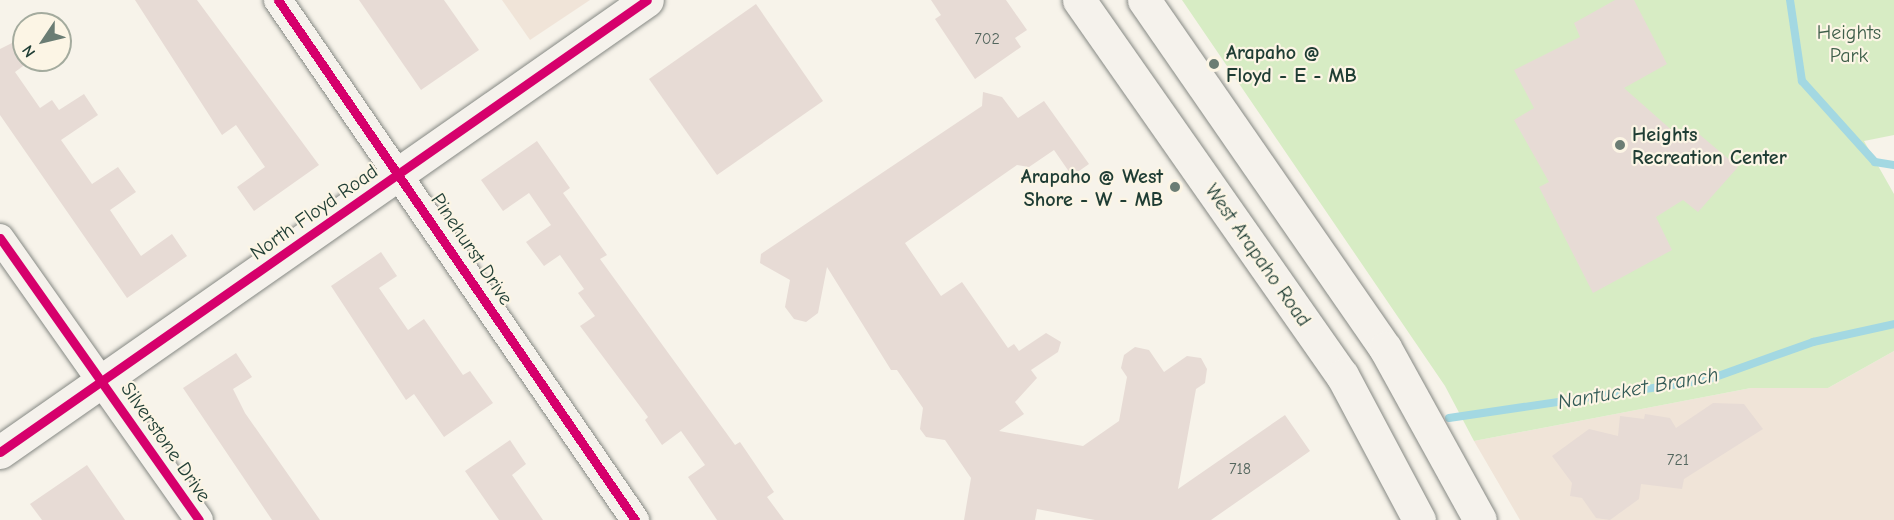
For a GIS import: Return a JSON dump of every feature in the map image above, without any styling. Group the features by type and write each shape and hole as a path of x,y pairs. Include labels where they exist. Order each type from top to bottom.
{"main road":[{"name":"North Floyd Road","path":"0,452 400,175 647,0"},
{"name":"West Arapaho Road","path":"1079,0 1368,415 1419,520"},
{"path":"1144,0 1408,385 1480,520"},
{"path":"1232,219 1275,190"}],"street":[{"name":"Pinehurst Drive","path":"278,0 635,520"},
{"name":"Silverstone Drive","path":"0,238 199,520"}],"shaded area":[{"path":"502,0 590,0 530,40"},
{"path":"1894,351 1894,520 1520,520 1474,441 1751,388 1828,388"}],"green space":[{"name":"Heights Park","path":"1182,0 1894,0 1894,135 1864,141 1894,194 1894,351 1828,388 1751,388 1474,441 1445,386"}],"building":[{"path":"135,0 197,0 319,165 254,211 237,187 265,167 236,125 222,135"},
{"path":"359,0 444,0 479,50 421,90"},
{"path":"931,0 1006,0 1027,30 1015,38 1021,47 975,79 935,19 941,15"},
{"name":"Heights Recreation Center","path":"1615,0 1634,0 1667,64 1624,88 1684,141 1693,129 1738,167 1698,212 1683,200 1656,217 1672,250 1593,293 1539,187 1549,182 1514,120 1534,108 1514,70 1580,37 1574,23"},
{"path":"756,4 823,101 717,175 649,79"},
{"path":"12,43 12,72 15,72 40,108 52,100 59,110 84,94 98,115 61,140 92,184 118,167 136,192 110,210 141,256 172,234 187,256 127,298 0,115 0,49"},
{"path":"983,92 1002,97 1018,118 1044,101 1089,164 1072,176 1054,150 1029,167 1017,165 905,243 941,296 962,282 1008,348 1014,344 1019,351 1046,333 1061,342 1058,352 1031,370 1037,378 1015,402 1024,414 999,431 1083,446 1119,421 1127,377 1121,368 1124,355 1135,347 1149,350 1164,372 1187,356 1201,358 1207,369 1205,383 1196,389 1178,489 1285,415 1310,451 1211,520 1095,520 1037,509 1035,520 964,520 971,478 945,440 926,437 920,429 923,408 897,370 891,370 827,267 818,313 806,322 794,319 785,307 790,280 760,263 761,254 982,106"},
{"path":"537,141 570,188 563,193 607,255 600,259 735,445 740,442 774,492 767,497 784,520 717,520 688,477 705,465 681,431 662,445 645,420 648,417 580,326 595,316 578,293 584,289 560,255 544,266 526,242 551,225 529,193 503,211 481,180"},
{"path":"381,252 397,276 379,288 408,330 424,319 463,375 470,371 493,403 444,437 414,394 406,400 331,286"},
{"path":"236,353 252,377 233,389 245,413 320,520 272,520 183,388"},
{"path":"1713,403 1744,404 1763,429 1684,479 1682,489 1641,484 1639,499 1610,520 1596,518 1582,498 1570,496 1572,483 1552,456 1589,429 1618,436 1620,416 1644,419 1645,414 1670,418 1676,428"},
{"path":"510,440 526,464 512,475 543,520 499,520 465,471"},
{"path":"87,465 125,520 42,520 30,504"}],"waterway":[{"path":"1790,0 1802,81 1875,162 1894,165"},
{"name":"Nantucket Branch","path":"1449,418 1707,380 1813,342 1894,324"}],"cycle path":[{"path":"278,0 635,520"},
{"path":"0,452 647,0"},
{"path":"0,238 199,520"}],"place":[{"name":"Arapaho @ Floyd - E - MB","path":"1214,64"},
{"name":"Heights Recreation Center","path":"1620,145"},
{"name":"Arapaho @ West Shore - W - MB","path":"1175,187"}]}
